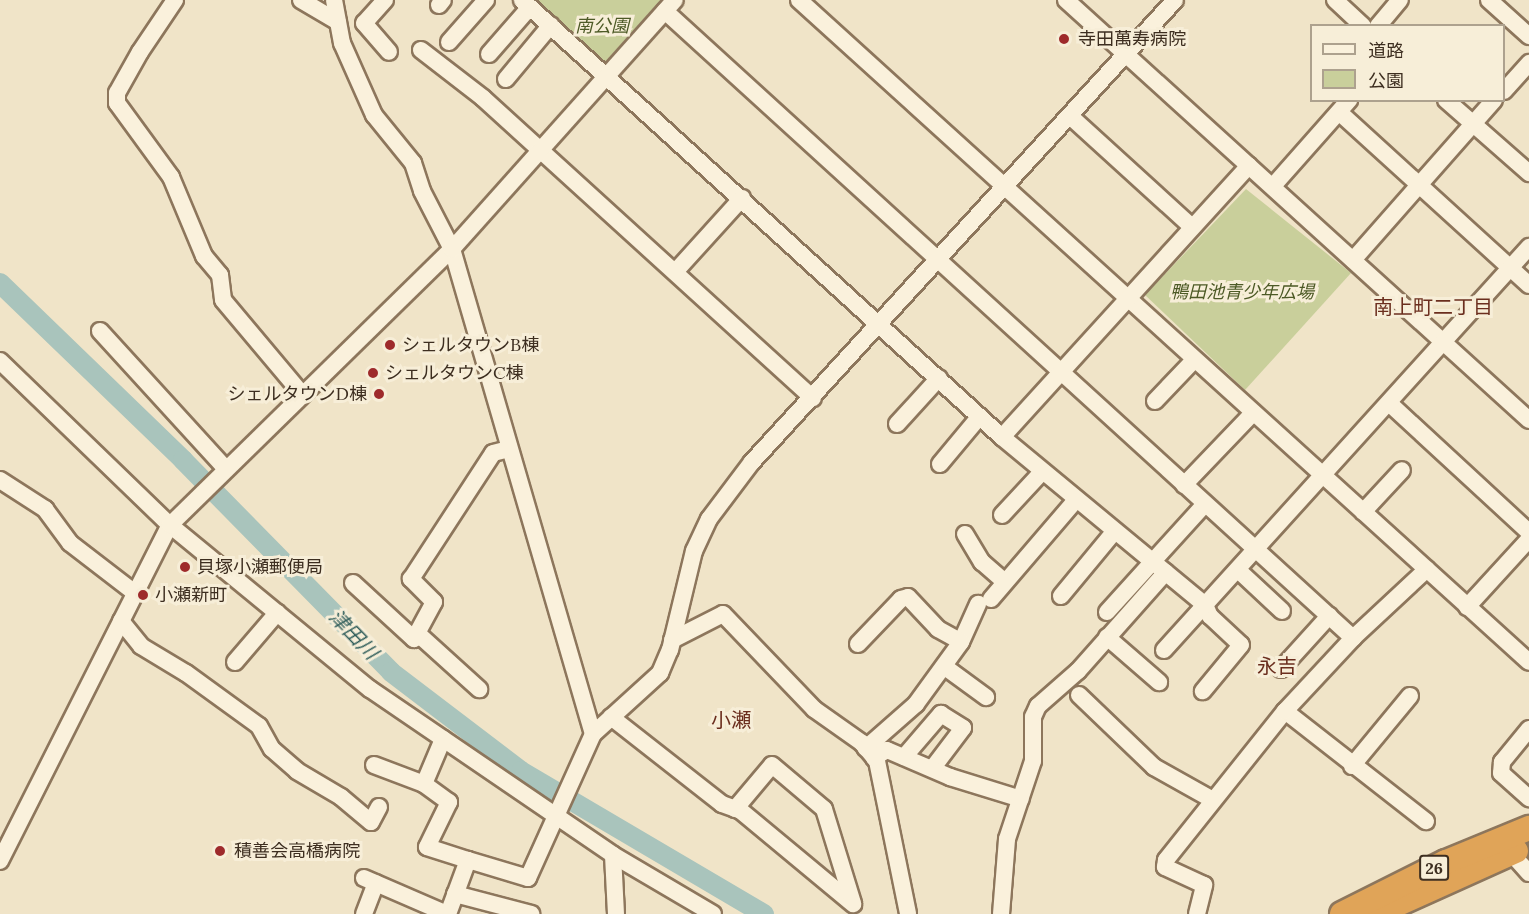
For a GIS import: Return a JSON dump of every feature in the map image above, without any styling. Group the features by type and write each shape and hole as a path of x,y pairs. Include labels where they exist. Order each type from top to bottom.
{"highway":[{"name":"26","path":"1342,914 1446,862 1529,828"},
{"name":"26","path":"1376,914 1520,850"}],"street":[{"path":"175,0 140,52 117,93 117,103 171,177 204,256 220,275 223,300 302,393"},
{"path":"301,0 338,22"},
{"path":"334,0 342,43 375,115 413,163 422,191 452,249 593,734"},
{"path":"385,0 364,23 389,52"},
{"path":"449,42 486,0"},
{"path":"798,0 1529,662"},
{"path":"1066,0 1529,420"},
{"path":"374,765 424,784 448,802 427,847 528,878 554,814 593,734 660,673 672,640 684,584 709,519 752,462 1127,56 1175,0"},
{"path":"1335,0 1361,24"},
{"path":"1380,24 1400,0"},
{"path":"1489,0 1529,36"},
{"path":"489,54 526,4 880,322 1002,437 1075,501 1205,605 1210,616 1241,645 1203,691"},
{"path":"0,861 170,525 302,393 452,249 670,6 937,260 1353,638"},
{"path":"506,79 551,26"},
{"path":"421,50 483,99 813,398"},
{"path":"1505,89 1529,63"},
{"path":"1448,102 1529,173"},
{"path":"1353,260 1492,102"},
{"path":"1273,186 1344,106 1419,185 1529,285"},
{"path":"1070,116 1191,226"},
{"path":"1002,437 1128,301 1191,226 1248,166"},
{"path":"675,272 742,198"},
{"path":"1164,650 1529,247"},
{"path":"100,331 226,469"},
{"path":"1155,401 1194,360"},
{"path":"0,361 170,525 370,689 613,855 712,914"},
{"path":"897,424 939,378"},
{"path":"1389,403 1529,532"},
{"path":"1184,485 1252,413"},
{"path":"940,464 980,416"},
{"path":"413,640 434,602 411,579 493,453 509,449"},
{"path":"1363,512 1402,470"},
{"path":"1002,515 1042,472"},
{"path":"0,480 45,509 70,543 135,593"},
{"path":"870,753 945,667 984,601 1005,582 1075,501"},
{"path":"1107,612 1205,504"},
{"path":"1061,596 1114,532"},
{"path":"965,534 982,562 1005,582"},
{"path":"1467,607 1529,539"},
{"path":"1197,914 1204,885 1165,867 1166,860 1211,799 1285,711 1353,638 1427,569"},
{"path":"1238,570 1282,611"},
{"path":"1001,914 1007,839 1033,761 1033,717 1038,706 1107,637 1166,572"},
{"path":"353,583 413,640 478,689"},
{"path":"858,644 901,599 908,597 938,629 961,642"},
{"path":"235,662 277,613"},
{"path":"672,640 723,614 814,709 870,753 908,914"},
{"path":"1281,669 1329,616"},
{"path":"121,621 141,646 186,673 259,726 272,749 297,771 341,797 371,822 379,807"},
{"path":"1107,637 1160,682"},
{"path":"945,667 986,697"},
{"path":"1079,695 1154,767 1211,799"},
{"path":"1352,766 1410,696"},
{"path":"1285,711 1352,766 1426,821"},
{"path":"904,758 941,714 963,728 932,769"},
{"path":"611,717 722,804 735,808 853,904 824,809 772,765 735,808"},
{"path":"1529,729 1502,762 1502,773 1529,798"},
{"path":"424,784 443,739"},
{"path":"870,753 887,750 932,769 1021,799"},
{"path":"1520,850 1529,873"},
{"path":"613,855 616,914"},
{"path":"364,914 370,880 427,909 448,914 468,860"},
{"path":"455,894 531,914"}],"green space":[{"name":"南公園","path":"533,0 661,0 605,62"},
{"name":"鴨田池青少年広場","path":"1246,189 1351,273 1245,390 1145,295"}],"waterway":[{"name":"津田川","path":"0,283 183,460 391,672 521,771 764,914"}],"place":[{"name":"寺田萬寿病院","path":"1064,39"},
{"name":"シェルタウンB棟","path":"390,345"},
{"name":"シェルタウンC棟","path":"373,373"},
{"name":"シェルタウンD棟","path":"379,394"},
{"name":"貝塚小瀬郵便局","path":"185,567"},
{"name":"小瀬新町","path":"143,595"},
{"name":"積善会高橋病院","path":"220,851"}],"district":[{"name":"南上町二丁目","path":"1433,306"},
{"name":"永吉","path":"1277,665"},
{"name":"小瀬","path":"731,719"}]}
